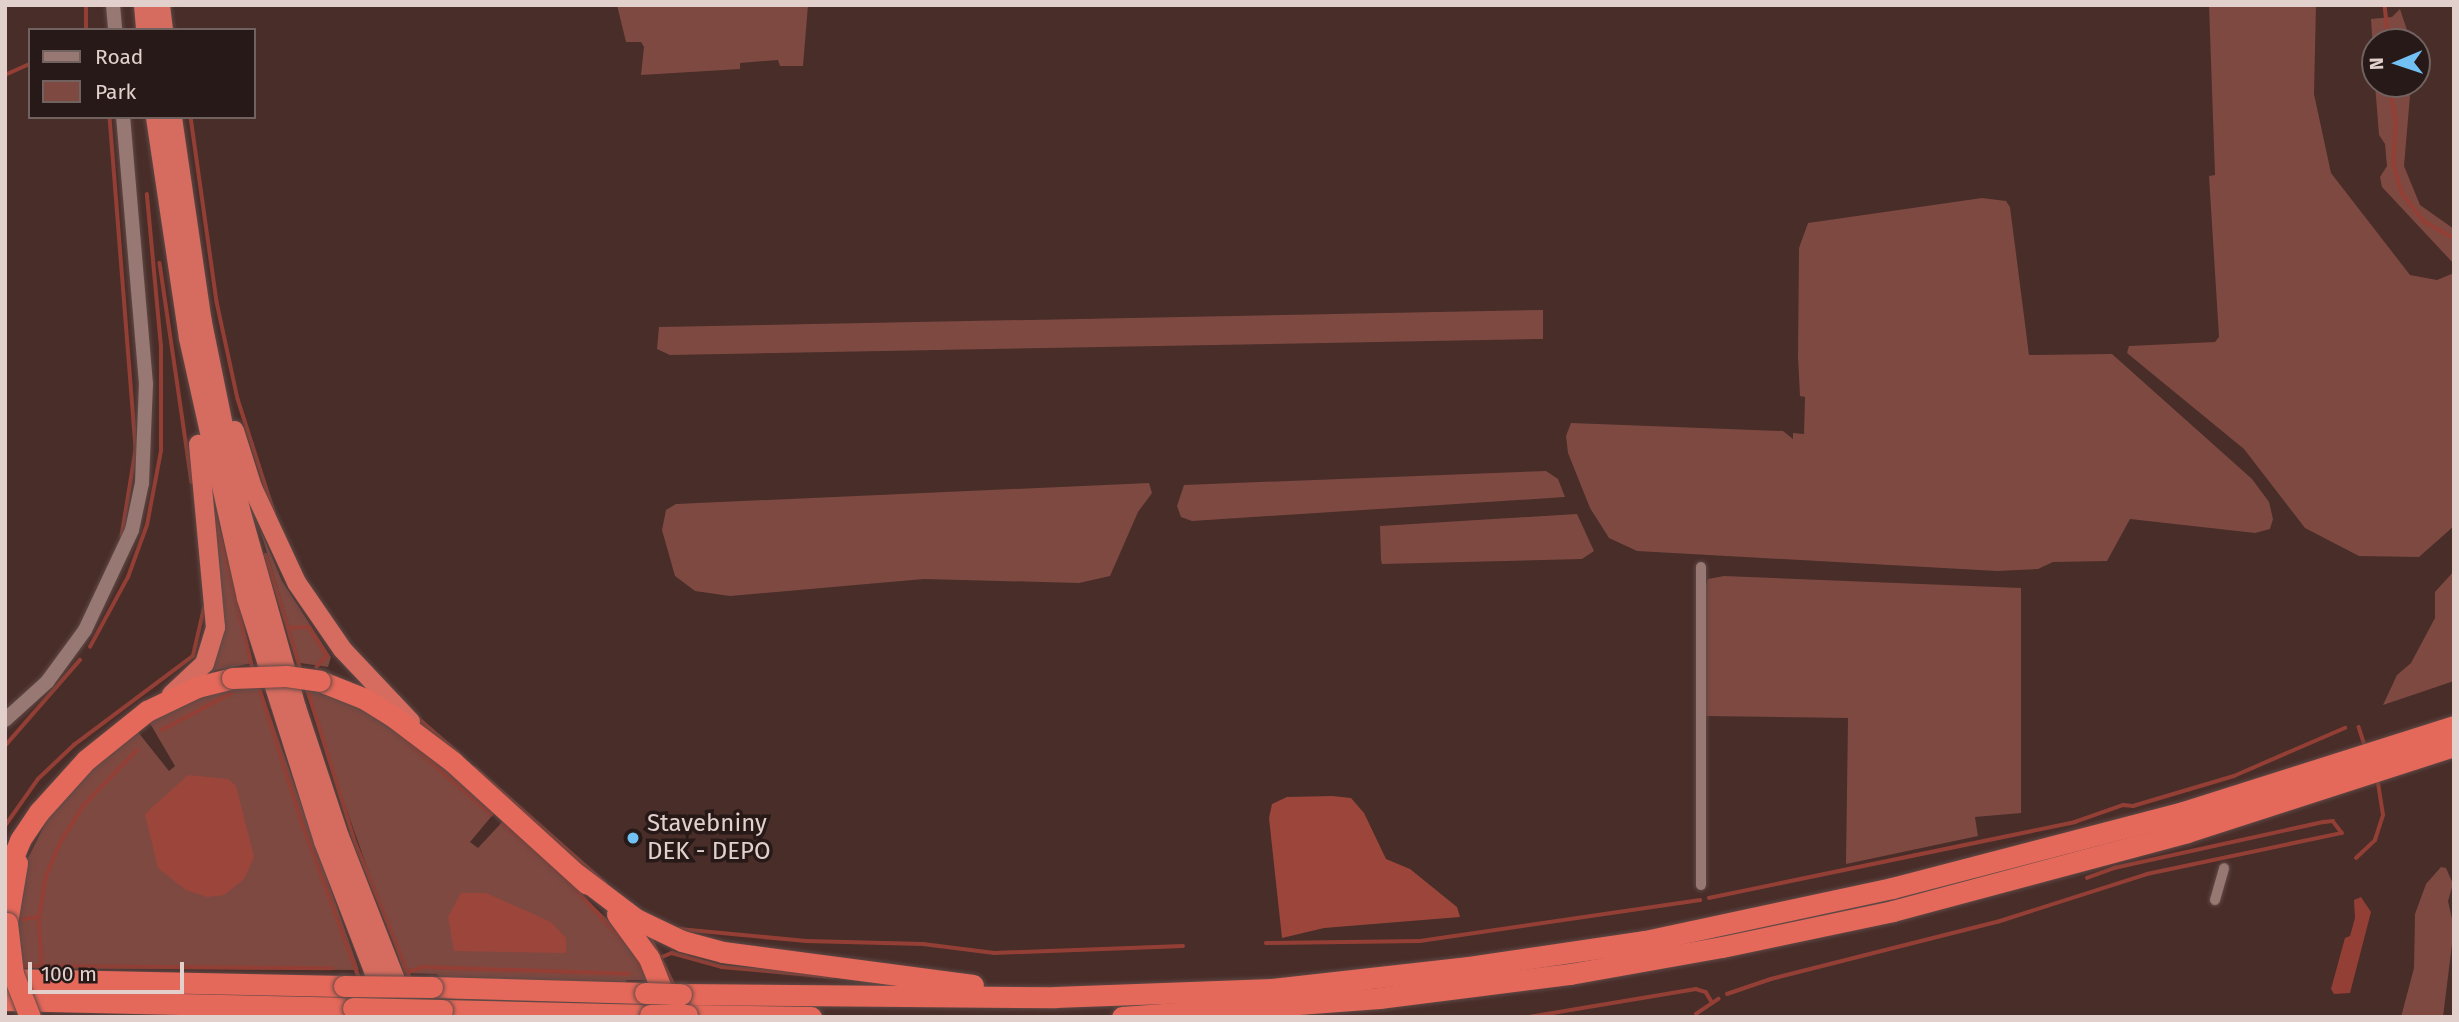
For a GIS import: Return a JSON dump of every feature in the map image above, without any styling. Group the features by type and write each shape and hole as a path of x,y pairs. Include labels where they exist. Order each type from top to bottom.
{"highway":[{"path":"143,5 145,28"},
{"path":"160,5 163,28"},
{"path":"5,876 30,825 86,760 199,670 215,626 188,338 155,119"},
{"path":"172,119 202,322 240,509 296,707 339,836 410,1017"},
{"path":"202,322 252,486 296,582 358,668 453,762 578,875 640,943 657,974 669,1016"},
{"path":"188,338 228,524 279,710 323,841 391,1017"},
{"path":"147,711 197,687 232,678 286,676 320,681 365,699 453,762"},
{"path":"2374,761 2454,726"},
{"path":"5,979 681,994 1055,997 1272,989 1376,979 1706,930 1892,888 2374,761 2454,746"},
{"path":"1122,1017 1273,1007 1570,974 1880,914 2187,832 2353,767"},
{"path":"30,825 11,886 7,923 13,974 30,1017"},
{"path":"578,875 658,931 723,952 1055,997"},
{"path":"5,1000 811,1017"},
{"path":"1218,1017 1273,1007"}],"street":[{"path":"113,5 115,28"},
{"path":"5,720 47,682 85,630 114,575 138,502 147,404 123,119"},
{"path":"1701,567 1701,885"},
{"path":"2216,900 2224,868"}],"green space":[{"path":"617,5 808,5 803,66 780,66 778,60 740,63 740,69 641,75 644,47 641,42 626,42"},
{"path":"2209,5 2316,5 2314,94 2331,173 2410,275 2437,280 2454,273 2454,526 2419,557 2359,556 2305,528 2244,449 2127,353 2129,346 2215,342 2219,337 2209,176 2215,175"},
{"path":"2400,9 2406,28 2372,28 2371,19 2392,17"},
{"path":"2376,98 2410,98 2404,166 2420,205 2454,229 2454,264 2382,187 2380,177 2387,166 2385,144 2379,135"},
{"path":"1982,198 2006,201 2010,207 2029,355 2112,354 2252,479 2269,502 2273,519 2270,529 2255,533 2130,519 2107,561 2053,562 2038,569 1997,571 1637,551 1609,538 1590,508 1568,453 1566,436 1571,423 1783,431 1793,439 1793,433 1804,434 1805,397 1800,396 1798,357 1799,248 1808,223"},
{"path":"1543,310 1543,339 670,355 657,349 659,327"},
{"path":"1546,471 1558,479 1565,497 1192,521 1181,517 1177,506 1184,485"},
{"path":"1149,483 1152,493 1138,512 1110,576 1079,583 924,579 730,596 695,591 675,576 662,530 666,510 676,504"},
{"path":"211,495 253,663 208,672 219,649 223,610"},
{"path":"1577,514 1594,551 1582,559 1382,564 1381,560 1380,526"},
{"path":"259,526 282,581 331,657 328,667 300,663"},
{"path":"2454,571 2454,681 2383,705 2397,675 2411,663 2435,618 2435,592"},
{"path":"1724,576 2021,588 2021,813 1975,817 1978,836 1846,864 1848,718 1706,716 1704,592 1708,579"},
{"path":"258,680 359,970 19,968 13,922 21,872 51,812 97,763 138,732 169,771 175,766 148,720 176,701"},
{"path":"303,685 325,689 390,721 496,811 470,842 478,848 505,819 618,930 649,980 626,980 626,984 440,979 437,974 404,973"},
{"path":"2441,867 2446,868 2453,884 2448,901 2454,928 2443,1017 2401,1017 2414,968 2415,914 2426,884"}],"shaded area":[{"path":"188,775 228,779 236,786 254,857 244,879 224,895 207,897 186,890 158,868 145,814"},
{"path":"1287,797 1351,798 1364,813 1386,859 1410,869 1457,907 1460,917 1324,928 1282,938 1269,818 1272,804"},
{"path":"461,893 486,893 551,922 566,938 566,953 454,951 448,917"},
{"path":"2361,897 2371,912 2350,993 2334,994 2331,989 2345,938 2350,936 2355,918 2354,900"}],"waterway":[{"path":"86,5 86,28"},
{"path":"2385,5 2387,28"},
{"path":"5,75 28,65"},
{"path":"2392,98 2396,121 2394,165 2402,193 2425,222 2454,238"},
{"path":"110,119 136,450 122,536"},
{"path":"191,119 217,302 238,399 274,512"},
{"path":"90,647 128,577 147,525 161,451 161,347 147,195"},
{"path":"160,263 192,482"},
{"path":"215,514 253,669"},
{"path":"266,555 301,670"},
{"path":"5,826 38,779 74,745 193,656 204,608"},
{"path":"288,628 309,627 327,656 317,667"},
{"path":"5,746 80,660"},
{"path":"258,683 302,822 360,980"},
{"path":"307,687 356,844 411,980"},
{"path":"162,730 232,693 231,688"},
{"path":"417,717 458,753"},
{"path":"2359,727 2365,745"},
{"path":"1709,898 2075,822 2123,805 2133,806 2234,776 2345,728"},
{"path":"400,735 491,814"},
{"path":"39,917 46,876 60,843 83,806 137,750"},
{"path":"475,768 605,883"},
{"path":"2356,858 2375,840 2383,815 2377,779"},
{"path":"2087,878 2114,868 2324,822 2333,821 2342,833"},
{"path":"503,824 566,879 625,943"},
{"path":"1727,994 1771,979 1997,922 2147,874 2342,833"},
{"path":"1266,943 1420,941 1700,900"},
{"path":"17,920 39,917 42,966"},
{"path":"679,929 806,941 923,944 994,953 1183,946"},
{"path":"651,939 675,987"},
{"path":"662,957 672,953 722,967 833,977"},
{"path":"634,955 644,972"},
{"path":"19,966 332,968"},
{"path":"408,972 423,967 629,974"},
{"path":"1529,1017 1696,989 1706,992 1712,1002"},
{"path":"1696,1014 1718,999"}],"place":[{"name":"Stavebniny DEK - DEPO","path":"633,838"}]}
